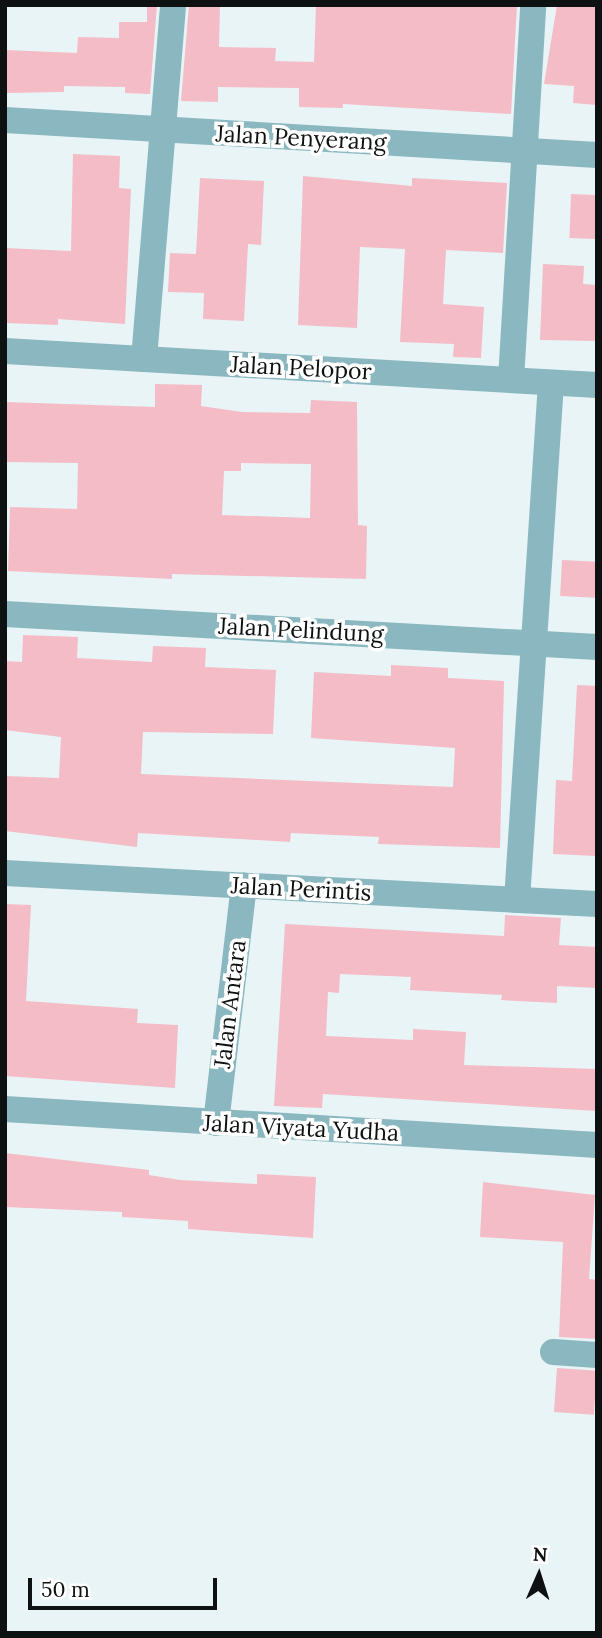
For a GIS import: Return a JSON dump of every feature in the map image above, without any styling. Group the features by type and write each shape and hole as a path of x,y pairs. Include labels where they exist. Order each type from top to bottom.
{"street":[{"path":"144,359 173,5"},
{"path":"512,380 533,5"},
{"name":"Jalan Penyerang","path":"5,120 597,155"},
{"name":"Jalan Pelopor","path":"5,351 597,385"},
{"path":"517,900 551,383"},
{"name":"Jalan Pelindung","path":"5,614 597,647"},
{"name":"Jalan Perintis","path":"5,873 597,904"},
{"name":"Jalan Antara","path":"216,1123 244,886"},
{"name":"Jalan Viyata Yudha","path":"5,1110 597,1145"},
{"path":"553,1352 597,1355"}],"building":[{"path":"147,5 157,5 150,94 125,93 125,87 64,86 64,92 5,93 5,50 77,53 78,37 119,38 119,22 147,22"},
{"path":"189,5 220,5 219,47 276,48 275,61 314,62 316,5 517,5 511,114 343,104 343,108 299,107 299,88 218,87 218,102 181,101"},
{"path":"557,5 597,5 597,105 573,103 574,86 544,84"},
{"path":"73,154 120,156 119,188 131,189 125,324 58,319 58,325 5,323 5,248 71,251"},
{"path":"303,176 412,186 412,178 507,183 503,253 446,250 443,304 484,307 481,358 453,357 454,344 400,342 405,249 360,247 357,328 298,325"},
{"path":"200,178 264,181 261,245 248,244 244,321 203,319 204,293 168,292 170,253 196,254"},
{"path":"571,194 597,195 595,239 569,238"},
{"path":"543,264 584,266 583,284 597,285 597,341 540,340"},
{"path":"155,384 202,385 201,406 242,412 310,413 311,400 357,402 358,525 367,526 366,579 172,574 172,579 8,571 10,507 77,509 78,463 5,462 5,402 155,407","holes":["241,463 311,464 310,518 222,515 224,471 241,471"]},
{"path":"562,560 597,562 595,598 560,596"},
{"path":"23,635 78,637 77,658 152,662 153,646 206,648 205,667 276,670 273,734 143,732 141,774 453,787 455,748 311,738 314,672 391,676 391,665 448,668 448,678 504,681 500,848 378,844 379,837 291,833 290,842 138,833 137,847 5,831 5,776 59,778 61,737 5,730 5,661 22,662"},
{"path":"577,685 597,686 597,856 553,854 556,780 572,781"},
{"path":"5,904 31,905 26,1001 138,1009 137,1023 178,1025 175,1088 5,1076"},
{"path":"505,915 561,918 559,945 597,947 597,988 557,986 557,1003 501,1000 502,995 410,990 411,977 340,974 339,993 328,992 326,1036 413,1040 413,1029 466,1032 464,1065 597,1069 597,1111 323,1094 322,1108 274,1106 285,924 504,936"},
{"path":"5,1153 149,1170 149,1175 180,1180 257,1184 257,1174 316,1177 313,1238 188,1229 188,1221 122,1217 122,1212 5,1207"},
{"path":"483,1182 595,1195 589,1279 597,1280 597,1339 559,1337 563,1242 480,1237"},
{"path":"557,1368 597,1371 594,1415 554,1412"}]}
